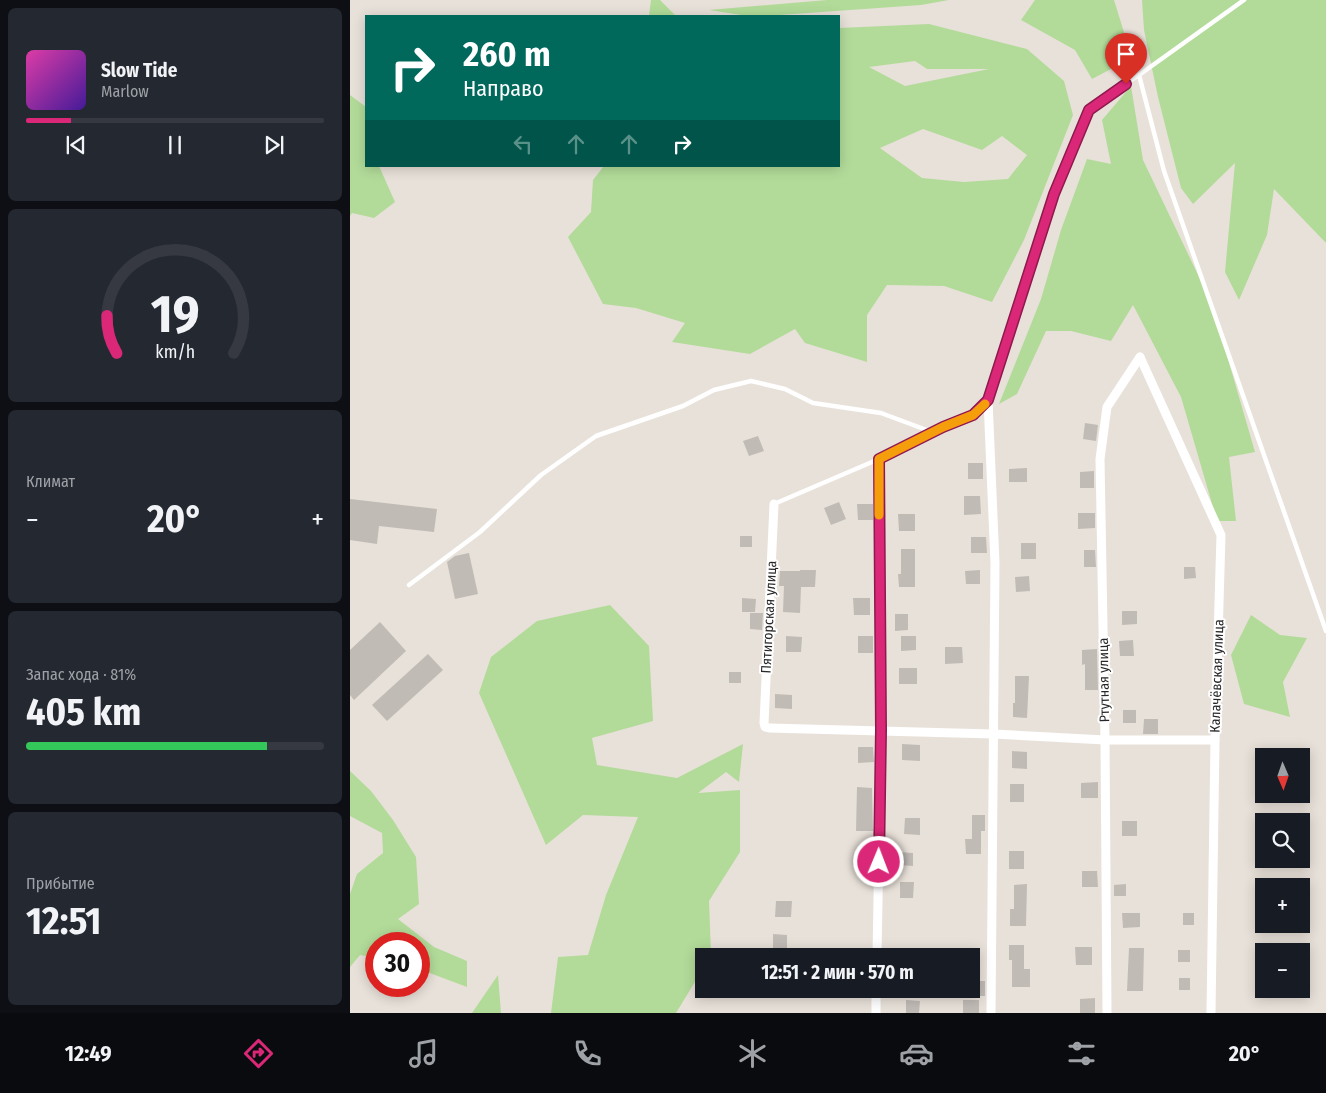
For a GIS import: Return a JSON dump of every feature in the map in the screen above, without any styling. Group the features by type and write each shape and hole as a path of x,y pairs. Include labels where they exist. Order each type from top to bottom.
{"street":[{"name":"Ртутная улица","path":"1107,1013 1100,459 1107,407 1140,357"},
{"name":"Калачёвская улица","path":"1140,357 1221,536 1215,740 1211,1013"},
{"path":"988,400 995,563 992,1013"},
{"path":"877,948 881,730 879,459"},
{"name":"Пятигорская улица","path":"774,504 764,723 769,728 881,730"},
{"path":"881,730 1105,740 1215,740"},
{"path":"876,998 876,1013"}],"lane":[{"path":"774,504 879,459 932,432 973,415 988,400 1054,194 1089,110 1244,0"},
{"path":"1139,75 1164,171 1326,631"},
{"path":"409,585 480,532 541,475 596,436 683,406 714,390 751,381 785,389 813,403 881,413 932,432"}],"green space":[{"path":"651,0 660,0 675,15 649,15"},
{"path":"827,0 949,0 921,5 779,15 742,15 709,10"},
{"path":"1035,0 1114,0 1132,58 1092,79 1075,50 1021,20"},
{"path":"1142,0 1326,0 1326,243 1274,189 1267,235 1239,300 1225,272 1235,163 1193,204 1181,188 1158,97 1144,30"},
{"path":"929,24 1027,49 1064,81 1073,115 1024,240 992,302 944,286 887,285 867,315 867,362 805,343 795,329 750,354 672,342 685,323 636,308 603,304 568,237 591,212 593,180 603,167 840,167 840,28","holes":["915,61 927,69 989,69 905,86 869,67","923,129 982,150 1002,136 1027,155 1008,179 964,182 922,178 880,148"]},
{"path":"1131,86 1143,160 1212,304 1255,452 1229,457 1236,521 1217,521 1181,397 1133,305 1111,341 1071,331 1046,331 1017,394 999,404 1041,299 1061,230 1087,159 1111,164 1102,120"},
{"path":"350,95 365,106 365,167 379,167 395,202 374,218 352,213 350,216"},
{"path":"610,605 649,646 653,721 592,738 597,765 677,778 743,744 739,782 726,772 698,793 740,790 740,852 709,901 711,948 695,948 695,982 676,1013 551,1013 558,957 588,955 606,895 638,817 583,815 546,845 479,693 491,657 537,621"},
{"path":"1251,615 1280,635 1307,638 1283,682 1290,717 1244,704 1231,655"},
{"path":"350,771 371,791 393,820 416,857 419,904 398,919 415,932 365,932 365,956 360,955 350,967 350,894 357,874 383,853 382,833 350,816"},
{"path":"430,944 467,961 467,987 430,973"},
{"path":"498,975 501,1013 472,1013"}],"building":[{"path":"1085,423 1098,425 1096,441 1083,439"},
{"path":"758,436 764,451 749,456 743,441"},
{"path":"968,463 983,463 983,479 968,479"},
{"path":"1027,468 1027,482 1009,482 1009,469"},
{"path":"1094,471 1094,488 1080,488 1080,472"},
{"path":"964,496 980,496 981,514 964,515"},
{"path":"350,499 437,509 434,532 379,526 377,544 350,540"},
{"path":"839,502 846,519 831,525 824,508"},
{"path":"857,504 873,504 873,520 858,520"},
{"path":"1078,513 1095,513 1095,528 1078,529"},
{"path":"898,514 915,514 915,531 899,531"},
{"path":"740,536 752,536 752,547 740,547"},
{"path":"971,537 986,537 987,553 971,553"},
{"path":"1021,543 1036,543 1036,559 1021,559"},
{"path":"901,549 915,549 915,587 899,587 898,574 901,574"},
{"path":"1084,550 1095,550 1096,567 1084,567"},
{"path":"469,553 478,594 455,599 447,562 455,556"},
{"path":"1184,567 1195,567 1196,578 1184,579"},
{"path":"816,570 815,587 801,587 800,613 783,612 784,586 779,586 780,571"},
{"path":"980,570 980,584 966,584 965,571"},
{"path":"1029,576 1030,591 1016,592 1015,577"},
{"path":"742,598 756,599 755,612 742,612"},
{"path":"853,598 870,598 870,615 854,615"},
{"path":"1122,611 1137,611 1137,624 1122,625"},
{"path":"750,613 763,613 762,630 750,629"},
{"path":"895,614 908,614 908,630 895,631"},
{"path":"380,622 406,651 354,700 350,695 350,650"},
{"path":"786,636 802,637 801,652 786,652"},
{"path":"858,636 873,636 873,653 858,653"},
{"path":"901,636 916,636 916,650 901,651"},
{"path":"1133,640 1134,656 1120,656 1119,641"},
{"path":"945,647 962,647 963,663 945,664"},
{"path":"1097,649 1098,690 1085,690 1085,664 1082,665 1082,650"},
{"path":"428,654 443,670 387,721 372,705"},
{"path":"899,668 917,668 917,684 899,684"},
{"path":"729,672 741,672 741,683 729,683"},
{"path":"1015,676 1029,676 1027,718 1013,717"},
{"path":"775,694 792,695 792,709 775,708"},
{"path":"1123,710 1136,710 1136,723 1123,723"},
{"path":"1144,719 1158,719 1158,734 1143,734"},
{"path":"902,744 920,745 920,761 902,760"},
{"path":"858,747 873,747 874,762 858,763"},
{"path":"1012,751 1027,752 1027,769 1012,768"},
{"path":"1098,782 1098,798 1081,798 1081,783"},
{"path":"1010,784 1024,784 1024,802 1010,802"},
{"path":"857,787 872,788 873,831 856,831"},
{"path":"972,815 985,815 985,831 981,831 981,854 966,854 965,839 972,839"},
{"path":"905,818 920,818 920,835 904,834"},
{"path":"1122,821 1137,821 1137,836 1122,836"},
{"path":"1009,851 1024,851 1024,869 1009,869"},
{"path":"899,852 913,853 913,866 899,865"},
{"path":"1082,871 1097,871 1098,887 1082,887"},
{"path":"900,882 914,882 913,898 900,898"},
{"path":"1027,884 1026,926 1010,926 1010,909 1014,909 1014,885"},
{"path":"1126,884 1126,896 1114,896 1114,885"},
{"path":"776,901 792,901 791,917 775,917"},
{"path":"1122,913 1140,913 1140,927 1123,928"},
{"path":"1183,913 1194,913 1194,925 1183,925"},
{"path":"773,934 787,935 787,948 773,948"},
{"path":"1009,945 1024,945 1024,969 1030,969 1030,987 1012,987 1012,960 1009,960"},
{"path":"1075,947 1092,947 1092,965 1076,965"},
{"path":"1129,948 1144,948 1143,991 1127,991"},
{"path":"1178,950 1190,950 1190,962 1178,962"},
{"path":"1179,978 1190,978 1190,990 1179,990"},
{"path":"980,981 985,981 985,996 980,996"},
{"path":"1095,998 1095,1013 1080,1013 1080,999"},
{"path":"906,1000 920,1001 919,1013 906,1013"},
{"path":"963,1000 979,1000 979,1013 963,1013"}],"slow traffic":[{"path":"879,515 879,459 943,427 973,415 985,404"}],"route":[{"path":"879,862 881,730 879,459 943,427 973,415 988,400 1054,194 1089,110 1126,84"}]}
